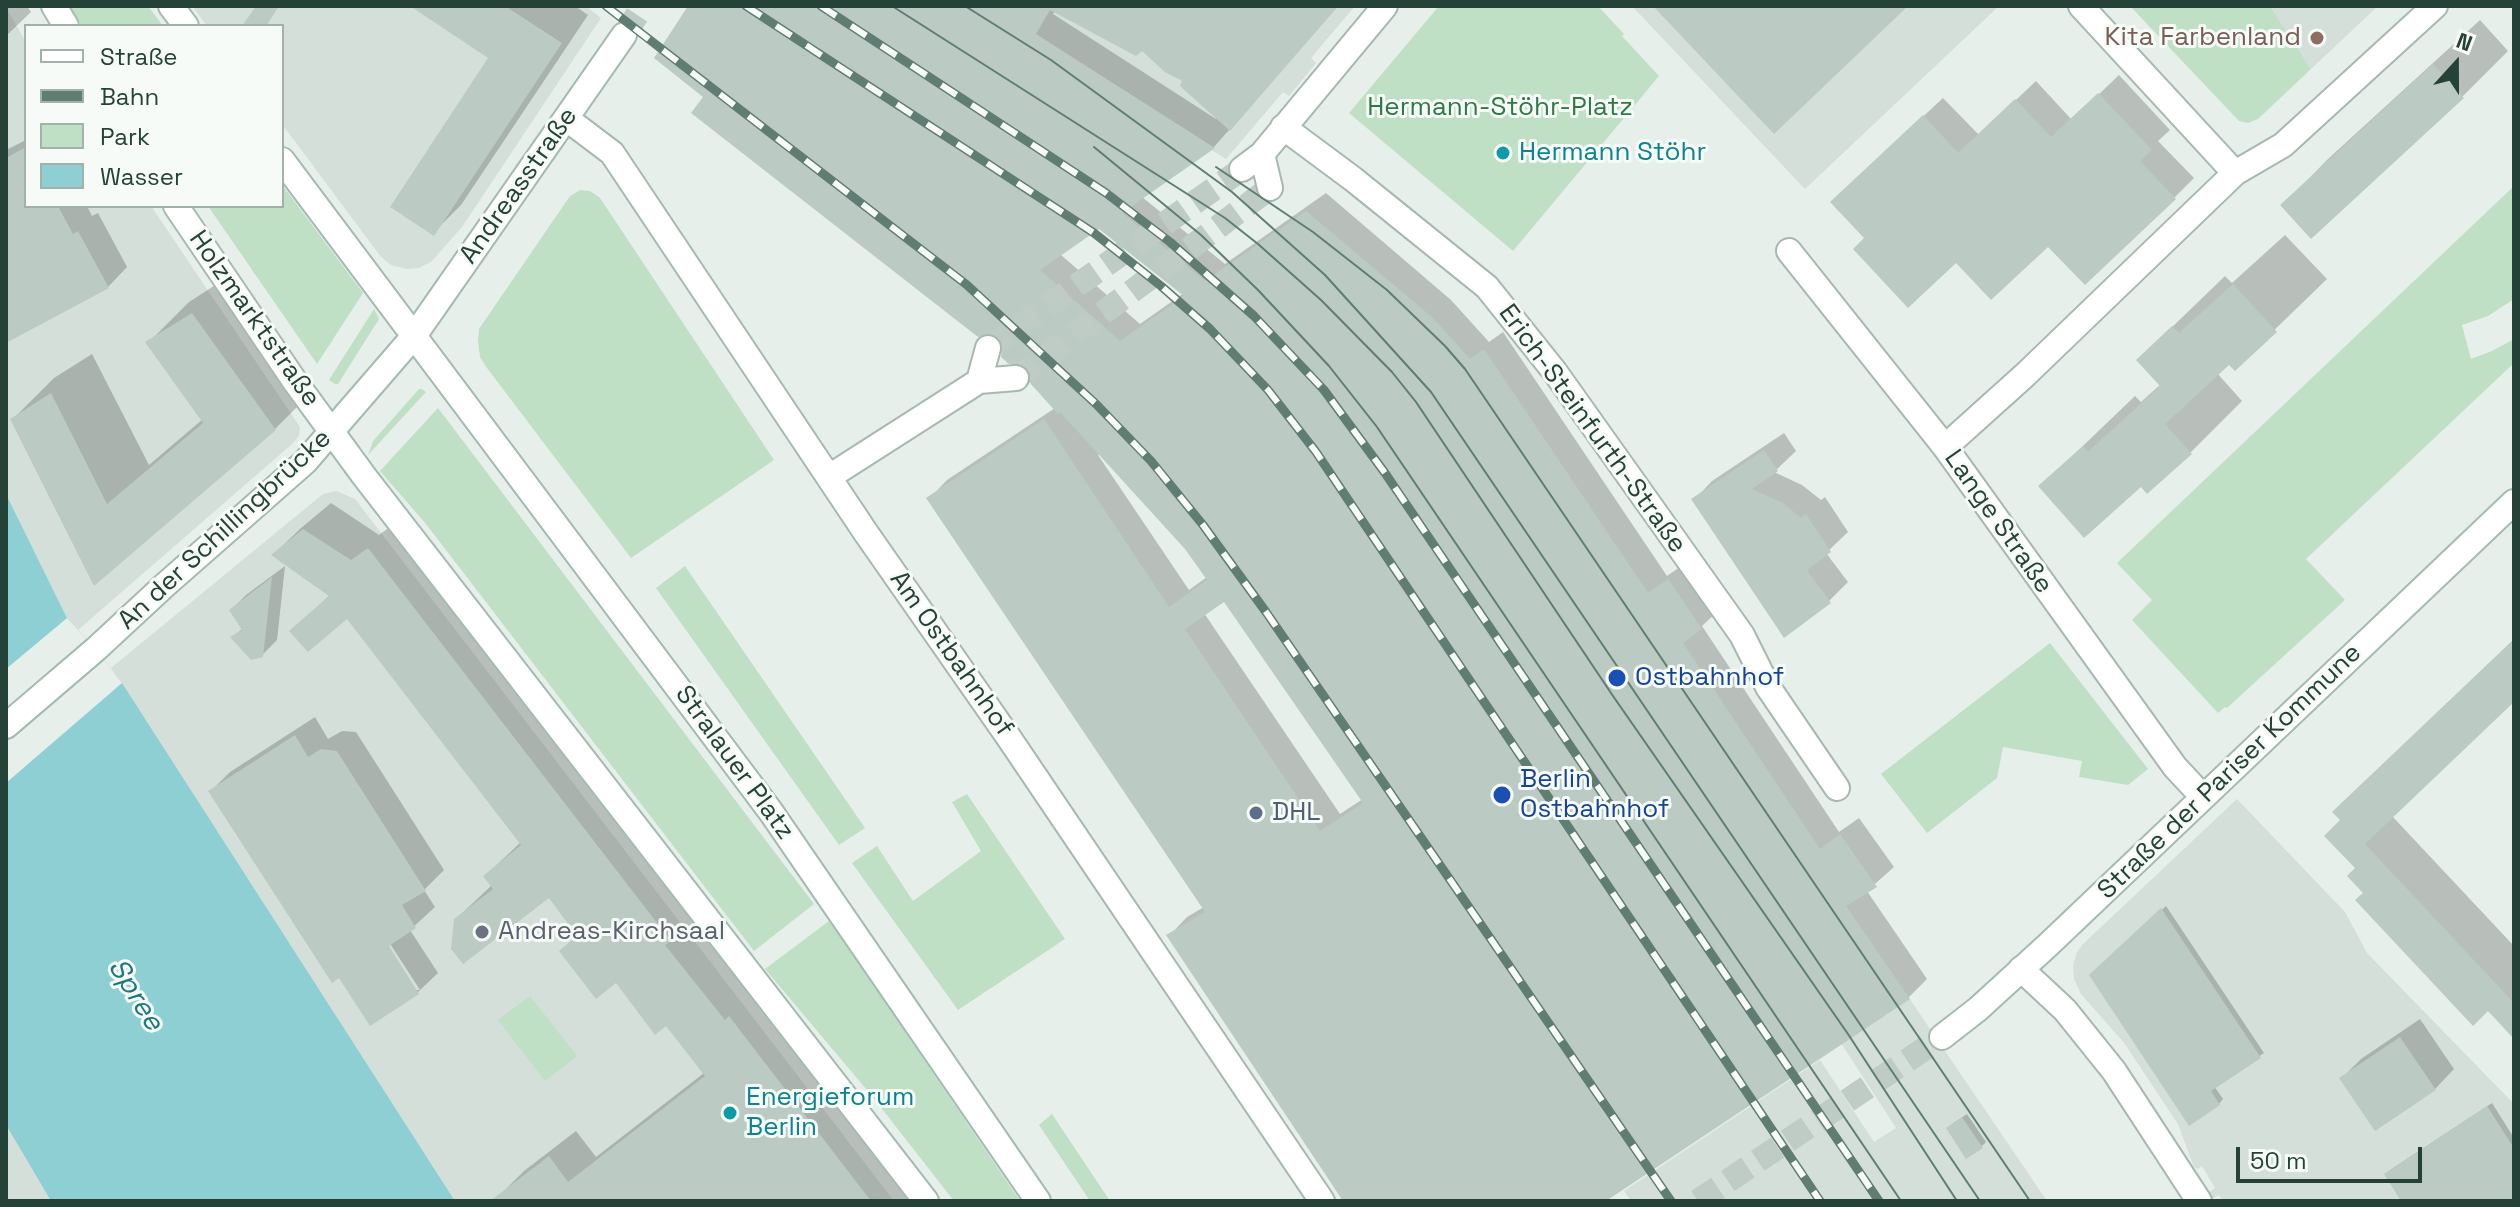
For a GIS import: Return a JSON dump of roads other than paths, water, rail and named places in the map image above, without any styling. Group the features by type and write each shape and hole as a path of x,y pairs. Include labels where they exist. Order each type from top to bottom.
{"street":[{"path":"54,6 65,24"},
{"path":"171,6 184,24"},
{"path":"1242,169 1262,154 1385,6"},
{"path":"2081,6 2235,173"},
{"path":"1945,447 2025,375 2235,173 2283,145 2435,6"},
{"name":"Andreasstraße","path":"414,336 624,35"},
{"name":"Am Ostbahnhof","path":"567,119 612,153 1322,1201"},
{"name":"Erich-Steinfurth-Straße","path":"1283,127 1487,287 1555,372 1742,635 1768,687 1837,788"},
{"path":"1262,154 1270,188"},
{"path":"284,163 414,336"},
{"name":"Holzmarktstraße","path":"177,208 332,431"},
{"name":"Lange Straße","path":"1789,251 1945,447 2175,767 2203,797"},
{"name":"An der Schillingbrücke","path":"6,726 294,473 414,336"},
{"name":"Stralauer Platz","path":"414,336 771,812 1038,1201"},
{"path":"979,381 988,348"},
{"path":"829,477 979,381 1016,378"},
{"path":"332,431 926,1201"},
{"name":"Straße der Pariser Kommune","path":"1942,1037 2021,969 2514,502"},
{"path":"2021,969 2065,1010 2106,1061 2199,1201"}],"water":[{"name":"Spree","path":"6,494 67,618 122,683 455,1201 51,1201 6,1125"}],"tunnel":[{"path":"624,35 643,6"},
{"path":"988,348 1242,169"},
{"path":"1016,378 1270,188"},
{"path":"1698,1201 1942,1037"}],"tram line":[{"path":"892,6 1225,218 1321,300 1392,372 1416,402 1613,696 1848,1034 1957,1201"},
{"path":"965,6 1051,60 1232,192 1325,275 1431,392 1980,1201"},
{"path":"1094,147 1201,235 1258,290 1329,366 1377,427 1901,1201"},
{"path":"1216,167 1313,232 1387,290 1465,369 2030,1201"}],"railway":[{"path":"606,6 967,285 1096,404 1151,461 1203,525 1266,612 1671,1201"},
{"path":"746,6 1094,233 1210,329 1268,390 1316,452 1820,1201"},
{"path":"821,6 1106,193 1170,242 1254,316 1324,390 1385,473 1879,1201"}],"place":[{"name":"Kita Farbenland","path":"2317,38"},
{"name":"Hermann Stöhr","path":"1503,153"},
{"name":"Ostbahnhof","path":"1617,678"},
{"name":"Berlin Ostbahnhof","path":"1502,795"},
{"name":"DHL","path":"1256,813"},
{"name":"Andreas-Kirchsaal","path":"482,932"},
{"name":"Energieforum Berlin","path":"730,1113"}],"park label":[{"name":"Hermann-Stöhr-Platz","path":"1500,108"}]}
